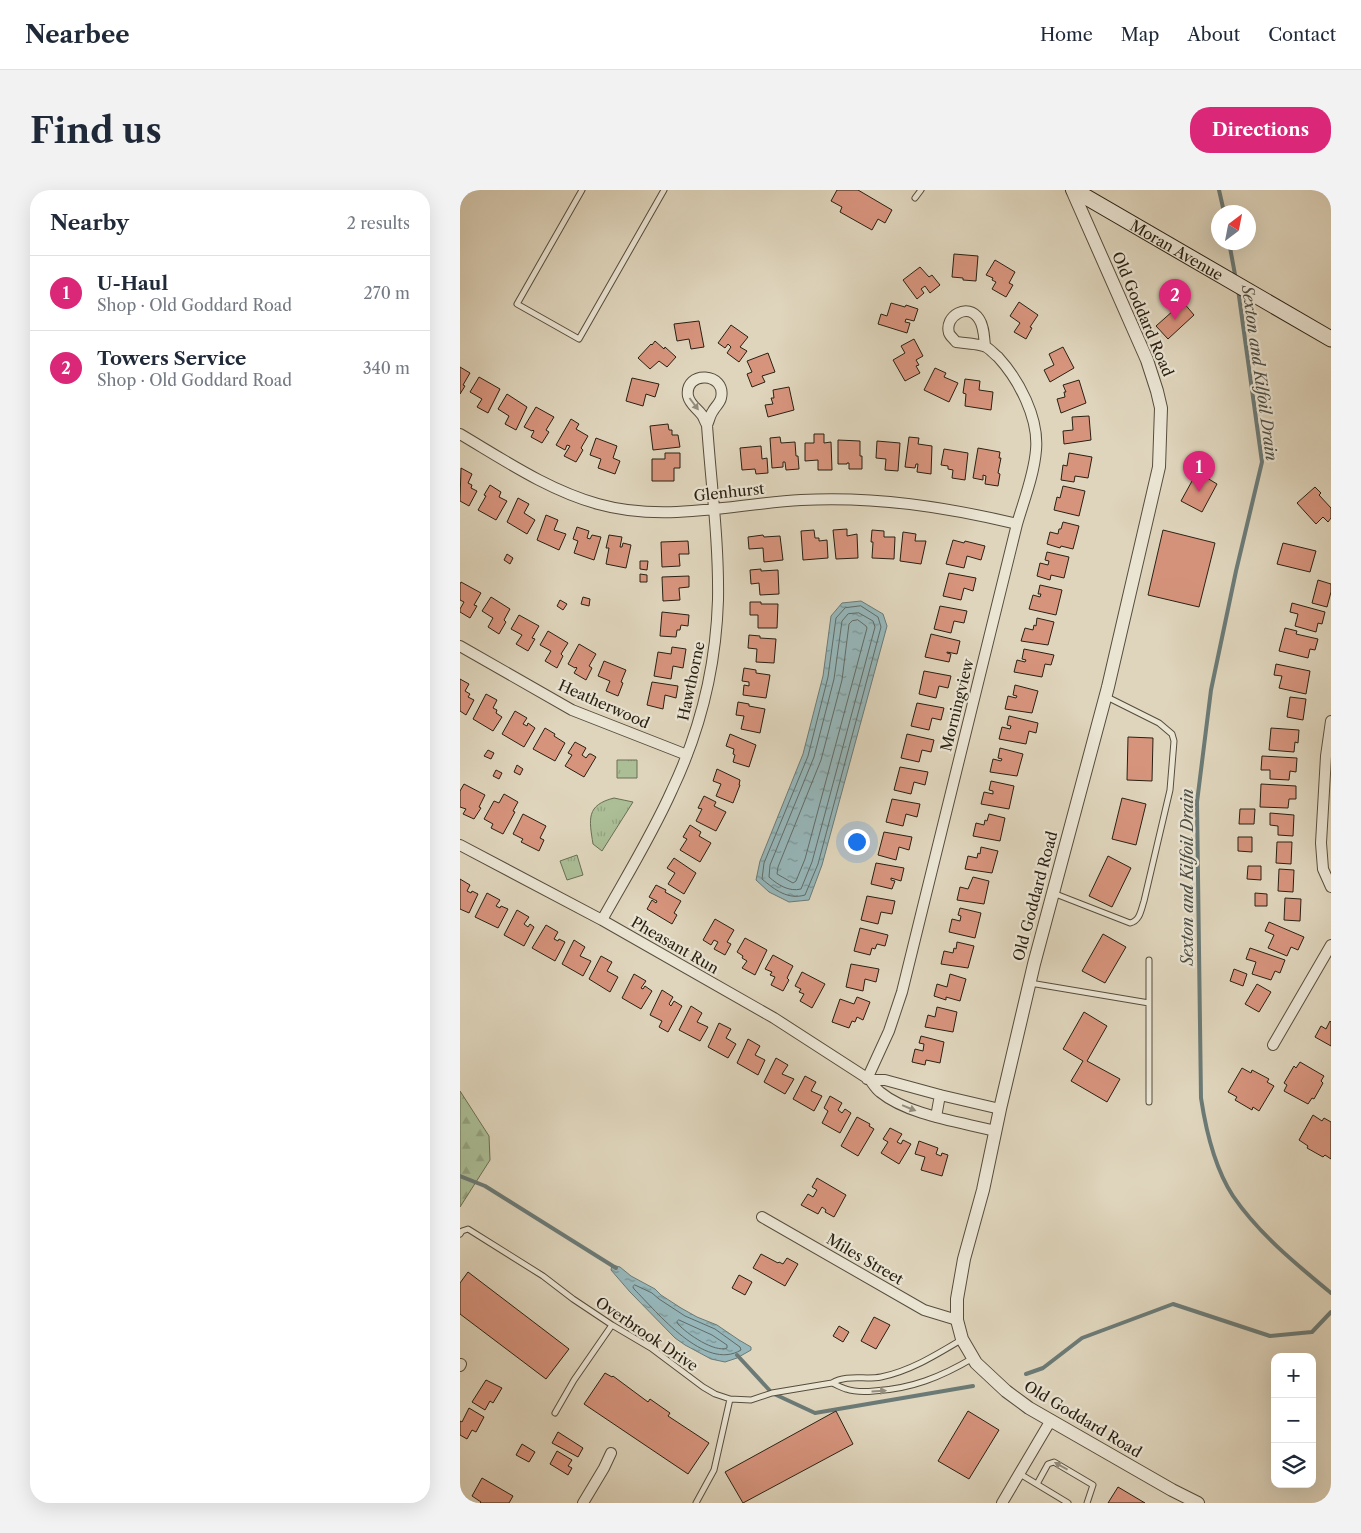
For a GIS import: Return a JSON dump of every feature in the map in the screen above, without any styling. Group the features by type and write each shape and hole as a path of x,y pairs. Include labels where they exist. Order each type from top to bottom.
{"main road":[{"name":"Moran Avenue","path":"1073,190 1331,339"}],"street":[{"name":"Old Goddard Road","path":"1073,190 1148,360 1161,408 1159,467 1106,696 1030,982 982,1190 964,1258 957,1298 957,1320 962,1339 973,1358 980,1368 1006,1391 1029,1408 1198,1503"},
{"name":"Morningview","path":"868,1080 889,1031 902,992 1018,524 1033,471 1036,448 1028,402 1008,368 985,346"},
{"name":"Hawthorne","path":"602,920 662,812 687,755 698,724 706,692 716,635 718,577 707,426 711,413 722,396 719,384 715,380 710,377 703,377 692,382 688,393 689,400 701,414 707,426"},
{"name":"Glenhurst","path":"460,434 560,490 598,504 645,512 664,513 713,510 801,500 839,499 906,503 944,508 1018,524"},
{"name":"Heatherwood","path":"460,646 572,710 687,755"},
{"path":"1331,721 1326,756 1321,843 1323,868 1331,887"},
{"name":"Pheasant Run","path":"460,844 602,920 774,1018 868,1080 880,1092 898,1103 936,1117 995,1131"},
{"path":"1273,1045 1331,945"},
{"name":"Pheasant Run","path":"868,1080 884,1080 940,1096 1000,1109"},
{"path":"936,1117 940,1096"},
{"name":"Miles Street","path":"762,1217 924,1310 957,1320"},
{"path":"1002,1503 1051,1420"},
{"path":"584,1503 611,1453"}],"lane":[{"path":"582,190 517,304 579,339 664,190"},
{"path":"915,198 921,190"},
{"path":"1053,893 1130,923 1139,918 1144,901 1170,790 1174,741 1172,734 1159,723 1106,696"},
{"path":"1149,960 1149,1102"},
{"path":"1030,982 1149,1002"},
{"name":"Overbrook Drive","path":"460,1234 468,1228 542,1276 612,1325 651,1348 703,1387 714,1394 730,1400 751,1400 772,1393 832,1383 839,1379 880,1377 908,1369 962,1339"},
{"path":"555,1413 574,1380 612,1325"},
{"name":"Overbrook Drive","path":"832,1383 847,1390 861,1392 890,1390 915,1385 973,1358"},
{"path":"696,1503 714,1470 730,1400"},
{"path":"1038,1484 1048,1464 1054,1462 1093,1485 1087,1503"},
{"path":"1020,1473 1068,1503"}],"green space":[{"path":"617,760 637,760 637,778 617,778"},
{"path":"614,798 633,802 602,851 593,844 592,814 598,805"},
{"path":"577,855 583,875 567,880 560,861"},
{"path":"460,1091 489,1136 490,1160 460,1207"}],"water":[{"path":"861,601 883,614 887,626 822,865 809,900 789,902 769,892 756,880 760,861 803,754 823,676 831,616 842,603"},
{"path":"612,1265 620,1267 681,1308 717,1325 751,1347 751,1350 725,1362 711,1359 685,1345 675,1338 630,1292 611,1270"}],"building":[{"path":"837,190 858,190 892,210 885,223 878,219 872,230 840,212 842,207 831,201"},
{"path":"954,254 978,256 976,281 952,277"},
{"path":"995,260 1015,272 1009,283 1013,285 1006,297 992,289 996,282 992,280 993,278 986,275"},
{"path":"920,267 929,277 932,275 940,285 930,293 925,286 921,289 924,293 917,299 903,280"},
{"path":"1019,302 1038,315 1030,327 1032,328 1026,339 1014,332 1020,323 1010,316"},
{"path":"1183,302 1194,315 1168,339 1156,326"},
{"path":"891,303 918,309 914,321 906,319 905,322 910,323 907,333 878,324 881,314 887,316"},
{"path":"699,321 704,347 691,349 689,339 677,341 674,324"},
{"path":"731,325 748,337 740,347 747,351 739,362 727,353 731,347 728,344 725,348 718,343"},
{"path":"914,339 923,356 916,360 919,365 916,366 920,373 905,381 893,360 905,353 901,346"},
{"path":"655,341 676,357 667,367 659,361 650,369 638,358"},
{"path":"1063,347 1074,368 1050,382 1044,370 1054,365 1049,354"},
{"path":"768,353 775,372 762,376 765,382 752,387 747,374 752,372 747,361"},
{"path":"460,367 470,373 460,394"},
{"path":"935,368 946,373 944,377 958,383 949,402 924,390"},
{"path":"479,377 500,389 488,413 477,407 482,399 470,392"},
{"path":"632,378 659,384 655,397 646,394 643,406 626,401"},
{"path":"965,379 980,381 979,390 993,392 991,410 965,406 966,394 963,393"},
{"path":"1079,380 1086,403 1061,413 1057,399 1065,397 1064,392 1066,392 1063,385"},
{"path":"789,387 794,410 768,417 765,405 773,404 771,398 774,398 773,390"},
{"path":"507,394 527,407 516,430 505,424 509,416 498,409"},
{"path":"536,407 554,417 546,430 549,432 542,443 531,437 533,430 524,427"},
{"path":"1089,416 1091,440 1064,444 1063,431 1073,430 1072,417"},
{"path":"571,419 579,424 576,429 588,436 576,462 564,456 570,446 567,445 565,450 556,445"},
{"path":"668,424 669,430 672,430 672,435 678,435 680,447 653,450 650,426"},
{"path":"814,434 824,434 824,443 831,442 832,470 818,470 818,460 805,461 805,443 814,443"},
{"path":"780,437 781,443 795,442 799,469 786,470 785,462 783,462 783,467 772,468 770,438"},
{"path":"909,437 919,438 918,444 932,446 931,474 917,472 918,464 916,464 915,468 905,467"},
{"path":"596,438 617,446 613,458 620,461 615,474 598,468 601,459 590,455"},
{"path":"838,440 860,441 862,469 849,469 849,463 838,464"},
{"path":"877,441 900,443 898,471 885,470 886,459 876,458"},
{"path":"761,446 762,459 767,458 768,473 756,474 755,469 742,470 740,448"},
{"path":"978,448 1000,452 998,486 985,484 986,476 983,475 983,480 973,478"},
{"path":"944,449 968,453 965,480 952,478 953,470 948,469 948,466 941,465"},
{"path":"665,453 680,453 680,468 674,468 674,481 652,481 652,459 665,459"},
{"path":"1069,453 1092,457 1088,478 1075,476 1074,482 1061,480 1063,465 1067,466"},
{"path":"461,468 472,474 468,483 472,485 471,488 477,491 469,506 460,501"},
{"path":"1197,472 1217,484 1202,512 1181,501"},
{"path":"490,485 501,492 499,497 507,501 496,520 478,510"},
{"path":"1063,486 1085,491 1079,516 1054,510 1057,497 1060,498"},
{"path":"1315,487 1321,493 1319,495 1331,508 1331,518 1328,522 1323,517 1316,524 1297,503"},
{"path":"518,498 529,504 524,513 535,520 527,534 507,522"},
{"path":"546,515 558,520 554,530 566,534 559,550 537,540"},
{"path":"1063,522 1079,526 1073,549 1047,544 1050,532 1058,534"},
{"path":"577,527 589,531 587,538 590,539 592,535 601,537 594,560 574,553 578,541 573,539"},
{"path":"847,529 847,536 857,534 858,558 836,559 833,530"},
{"path":"814,530 815,538 819,538 819,541 827,540 828,558 803,560 801,531"},
{"path":"872,530 884,531 884,537 895,537 894,559 872,558"},
{"path":"1163,530 1215,543 1199,607 1148,595"},
{"path":"903,532 916,534 915,541 926,541 921,564 900,561"},
{"path":"609,535 622,537 620,547 622,547 623,543 631,545 626,568 606,564 609,548 606,548"},
{"path":"763,535 764,537 780,536 783,560 764,562 763,548 749,549 748,537"},
{"path":"953,540 985,546 981,560 967,556 964,568 946,564"},
{"path":"688,541 689,554 679,554 680,566 662,567 661,542"},
{"path":"1283,543 1316,551 1310,572 1277,564"},
{"path":"1047,552 1069,557 1064,578 1051,575 1050,580 1037,576 1040,563 1048,565 1049,561 1045,560"},
{"path":"507,554 513,558 510,564 504,560"},
{"path":"640,561 648,561 647,570 640,569"},
{"path":"761,569 761,571 778,570 779,594 760,595 759,583 751,584 750,570"},
{"path":"949,573 976,578 973,591 964,588 961,600 943,596"},
{"path":"640,574 647,575 647,582 640,582"},
{"path":"689,576 689,587 679,588 680,600 663,601 662,577"},
{"path":"1318,580 1331,584 1327,607 1312,603"},
{"path":"461,582 481,593 474,605 477,606 470,618 460,612 464,602 460,600"},
{"path":"1040,585 1062,590 1056,615 1029,609 1033,595 1040,597 1041,594 1038,594"},
{"path":"491,597 510,609 504,620 506,622 499,634 488,627 493,618 482,611"},
{"path":"583,597 590,599 589,606 581,604"},
{"path":"560,600 567,604 563,610 557,606"},
{"path":"750,602 778,604 777,628 758,628 758,615 750,615"},
{"path":"1292,603 1325,612 1322,624 1318,623 1316,632 1295,626 1298,614 1290,612"},
{"path":"940,606 967,611 964,623 954,621 951,633 934,629"},
{"path":"662,612 689,615 688,626 681,625 680,630 677,630 676,637 660,636"},
{"path":"519,615 539,626 532,638 535,639 528,651 516,644 522,635 511,629"},
{"path":"1037,618 1054,622 1048,645 1021,641 1025,628 1033,630 1034,625 1036,626"},
{"path":"1285,628 1297,631 1296,634 1318,639 1315,650 1310,649 1308,658 1279,651"},
{"path":"548,631 568,643 561,654 563,656 557,668 545,661 551,651 540,645"},
{"path":"931,634 960,641 957,654 947,652 951,654 949,662 925,657"},
{"path":"749,635 776,639 774,663 756,662 757,649 748,648"},
{"path":"579,644 596,654 589,666 592,668 586,680 574,673 576,667 568,664"},
{"path":"672,647 686,649 683,668 673,666 671,679 654,676 658,652 671,654"},
{"path":"1024,649 1054,655 1051,665 1045,664 1042,677 1014,672 1017,660 1025,662 1026,660 1022,659"},
{"path":"604,661 626,670 618,696 606,691 610,681 598,676"},
{"path":"1276,664 1310,671 1306,694 1279,688 1282,676 1274,675"},
{"path":"744,668 756,670 756,673 770,675 766,698 743,695 744,685 749,686 749,682 742,681"},
{"path":"924,671 951,676 948,688 939,686 936,698 919,694"},
{"path":"460,679 469,684 465,691 470,694 468,697 474,700 466,715 460,711"},
{"path":"652,682 678,686 676,698 665,695 663,709 647,705"},
{"path":"1015,685 1038,691 1032,713 1005,709 1008,696 1016,698 1017,696 1013,695"},
{"path":"486,694 497,700 493,708 502,717 493,731 473,719"},
{"path":"1290,697 1306,699 1303,720 1287,717"},
{"path":"738,702 765,709 760,733 741,729 744,716 736,715"},
{"path":"917,703 944,708 941,720 932,718 929,730 911,726"},
{"path":"515,711 527,718 523,724 527,726 528,723 535,728 524,747 502,734"},
{"path":"1009,716 1038,723 1036,733 1029,731 1026,744 999,739 1002,727 1010,729 1011,726 1007,725"},
{"path":"545,728 565,743 555,761 533,749"},
{"path":"1271,728 1299,730 1298,743 1295,742 1294,752 1269,750"},
{"path":"730,734 756,745 749,767 733,762 734,749 726,746"},
{"path":"907,734 934,740 931,752 922,750 919,762 901,758"},
{"path":"1128,737 1153,738 1152,781 1127,780"},
{"path":"575,742 586,748 582,755 586,758 589,754 596,757 584,777 565,766 572,755 568,753"},
{"path":"1000,748 1023,754 1017,776 990,772 993,759 1001,761 1002,759 998,758"},
{"path":"488,750 494,753 491,759 484,756"},
{"path":"1262,756 1297,758 1296,772 1290,771 1289,780 1270,779 1270,770 1261,770"},
{"path":"517,765 523,769 520,775 514,772"},
{"path":"900,767 928,772 925,785 914,782 911,794 894,790"},
{"path":"717,769 740,780 733,803 716,796 721,784 713,781"},
{"path":"496,770 502,773 499,779 493,776"},
{"path":"991,781 1014,786 1009,809 981,804 984,792 993,794 993,791 989,790"},
{"path":"464,784 485,795 479,807 481,808 474,819 463,814 466,809 460,807 460,791"},
{"path":"1261,784 1296,786 1296,799 1289,799 1288,808 1260,807"},
{"path":"504,794 518,802 513,811 515,812 503,834 491,828 493,824 484,819 494,801 499,803"},
{"path":"704,796 716,802 714,806 726,812 716,831 696,821 702,809 698,808"},
{"path":"1122,798 1146,804 1136,845 1112,839"},
{"path":"892,799 920,804 917,817 906,814 903,826 886,822"},
{"path":"1240,809 1255,809 1254,824 1239,824"},
{"path":"1270,813 1294,815 1293,836 1278,835 1278,826 1270,825"},
{"path":"523,814 546,826 540,838 544,840 539,851 521,842 523,839 513,834"},
{"path":"989,814 1005,818 1000,841 973,836 976,823 984,825"},
{"path":"690,825 701,832 699,836 711,843 700,862 680,850 687,839 683,837"},
{"path":"884,832 912,837 909,850 899,847 896,860 878,855"},
{"path":"1238,837 1252,837 1252,852 1238,851"},
{"path":"1277,842 1292,842 1291,864 1276,863"},
{"path":"981,847 998,851 992,873 965,869 968,856 977,858"},
{"path":"1108,856 1131,868 1112,907 1089,896"},
{"path":"674,858 696,873 684,894 668,884 675,873 667,868"},
{"path":"876,863 904,868 901,881 891,878 891,880 895,881 892,889 871,884"},
{"path":"1248,866 1261,866 1261,880 1247,879"},
{"path":"1279,869 1294,870 1293,892 1278,891"},
{"path":"973,877 989,881 984,904 957,900 960,887 968,889"},
{"path":"460,879 470,885 467,891 478,894 469,913 460,909"},
{"path":"656,885 681,901 674,913 677,915 672,924 647,909 652,900 656,903 657,901 649,897"},
{"path":"487,893 500,900 496,906 508,909 498,928 475,917"},
{"path":"1255,893 1267,894 1267,906 1255,906"},
{"path":"867,896 895,901 892,914 881,912 878,924 861,920"},
{"path":"1285,898 1301,899 1300,921 1284,920"},
{"path":"960,908 981,913 975,938 949,932 952,919 960,921 961,916 958,915"},
{"path":"517,910 529,917 524,924 528,927 530,924 534,927 524,946 504,935"},
{"path":"715,919 734,930 727,942 731,944 725,955 714,949 718,942 714,940 711,945 703,940"},
{"path":"1269,922 1304,937 1298,950 1291,947 1287,956 1268,948 1274,935 1265,931"},
{"path":"546,925 558,932 554,939 565,942 555,961 532,948"},
{"path":"860,928 888,935 885,946 877,944 875,949 872,948 870,955 854,951"},
{"path":"1103,934 1126,947 1105,983 1082,971"},
{"path":"745,938 767,950 755,975 742,968 747,961 737,952"},
{"path":"574,940 585,947 580,956 591,961 583,976 562,964"},
{"path":"957,942 974,946 968,968 941,964 944,951 953,953"},
{"path":"1250,948 1285,960 1280,973 1275,971 1271,980 1252,974 1256,962 1246,959"},
{"path":"773,955 793,966 783,991 771,985 775,977 770,975 772,972 765,969"},
{"path":"601,956 612,962 607,971 618,977 610,992 589,979"},
{"path":"851,964 879,969 876,982 865,979 863,991 846,987"},
{"path":"1234,969 1247,974 1243,986 1230,981"},
{"path":"802,972 825,984 812,1008 800,1001 804,994 799,992 801,989 795,986"},
{"path":"634,974 646,981 641,988 643,989 645,986 652,991 641,1009 622,998"},
{"path":"950,974 966,979 960,1001 946,997 946,1000 934,996 937,984 947,987"},
{"path":"1257,984 1271,992 1259,1012 1245,1004"},
{"path":"662,990 673,997 669,1004 671,1006 674,1001 682,1006 668,1032 659,1027 662,1021 650,1015"},
{"path":"857,997 870,1002 863,1020 857,1017 855,1022 852,1021 849,1028 832,1022 840,999 854,1004"},
{"path":"691,1006 702,1013 697,1022 708,1027 700,1041 679,1030"},
{"path":"937,1007 957,1012 953,1032 925,1027 928,1015 935,1017"},
{"path":"1084,1012 1107,1026 1087,1061 1120,1079 1107,1102 1071,1081 1083,1061 1063,1049"},
{"path":"1330,1021 1331,1046 1315,1037 1321,1026 1326,1029"},
{"path":"719,1023 731,1029 726,1038 736,1044 728,1058 708,1047"},
{"path":"921,1036 944,1042 940,1063 926,1060 925,1065 912,1062 915,1049 923,1051 924,1044 919,1043"},
{"path":"748,1039 760,1046 755,1055 765,1060 758,1075 737,1063"},
{"path":"776,1058 788,1065 782,1074 794,1079 785,1094 764,1082"},
{"path":"1300,1062 1324,1076 1321,1081 1323,1083 1314,1099 1312,1098 1308,1104 1284,1091 1287,1085 1284,1083 1294,1066 1296,1068"},
{"path":"1242,1068 1251,1073 1252,1070 1269,1079 1267,1082 1274,1086 1259,1111 1253,1107 1252,1110 1235,1100 1237,1097 1228,1092"},
{"path":"805,1076 816,1082 811,1091 822,1096 814,1111 793,1099"},
{"path":"830,1096 842,1103 838,1110 842,1113 845,1109 851,1113 840,1133 822,1123 828,1111 824,1108"},
{"path":"1313,1115 1322,1121 1324,1118 1331,1122 1331,1159 1325,1155 1323,1157 1307,1148 1308,1146 1299,1140"},
{"path":"857,1117 870,1124 869,1126 874,1129 858,1156 841,1146"},
{"path":"890,1128 902,1134 897,1142 901,1144 903,1140 911,1144 899,1164 881,1153 888,1142 883,1139"},
{"path":"919,1141 938,1148 936,1154 941,1156 942,1153 948,1155 942,1176 921,1170 925,1157 915,1154"},
{"path":"817,1178 846,1195 834,1217 825,1212 826,1210 822,1207 818,1214 801,1205 808,1194 813,1197 817,1190 812,1187"},
{"path":"761,1254 778,1263 783,1264 787,1258 798,1264 785,1286 753,1268"},
{"path":"468,1272 569,1349 546,1379 460,1314 460,1283"},
{"path":"739,1275 752,1282 745,1295 732,1288"},
{"path":"874,1317 890,1325 876,1349 861,1341"},
{"path":"839,1326 849,1332 843,1342 833,1336"},
{"path":"605,1373 613,1376 648,1402 650,1399 670,1413 668,1416 709,1443 688,1474 584,1404"},
{"path":"486,1380 502,1388 493,1403 490,1401 485,1410 472,1402"},
{"path":"469,1408 484,1417 476,1432 472,1430 467,1439 460,1435 460,1421 462,1422"},
{"path":"836,1411 853,1444 743,1503 725,1472"},
{"path":"968,1411 999,1430 969,1479 938,1461"},
{"path":"558,1432 583,1448 578,1457 552,1443"},
{"path":"522,1444 535,1452 529,1462 516,1455"},
{"path":"557,1451 572,1460 568,1466 572,1468 568,1475 550,1464"},
{"path":"482,1478 513,1496 509,1503 480,1503 472,1496"},
{"path":"1118,1487 1145,1503 1108,1503"}],"waterway":[{"name":"Sexton and Kilfoil Drain","path":"1219,190 1222,205"},
{"name":"Sexton and Kilfoil Drain","path":"1230,250 1236,280"},
{"name":"Sexton and Kilfoil Drain","path":"1238,289 1262,462 1236,571 1211,690 1197,802 1201,1098 1212,1149 1226,1185 1233,1196 1266,1236 1291,1260 1331,1293"},
{"path":"460,1176 485,1186 616,1268"},
{"path":"1026,1374 1043,1368 1082,1338 1173,1304 1270,1336 1312,1332 1331,1312"},
{"path":"737,1355 772,1393 815,1413 973,1386"}],"place":[{"name":"Towers Service","path":"1175,320"},
{"name":"U-Haul","path":"1199,492"}]}
